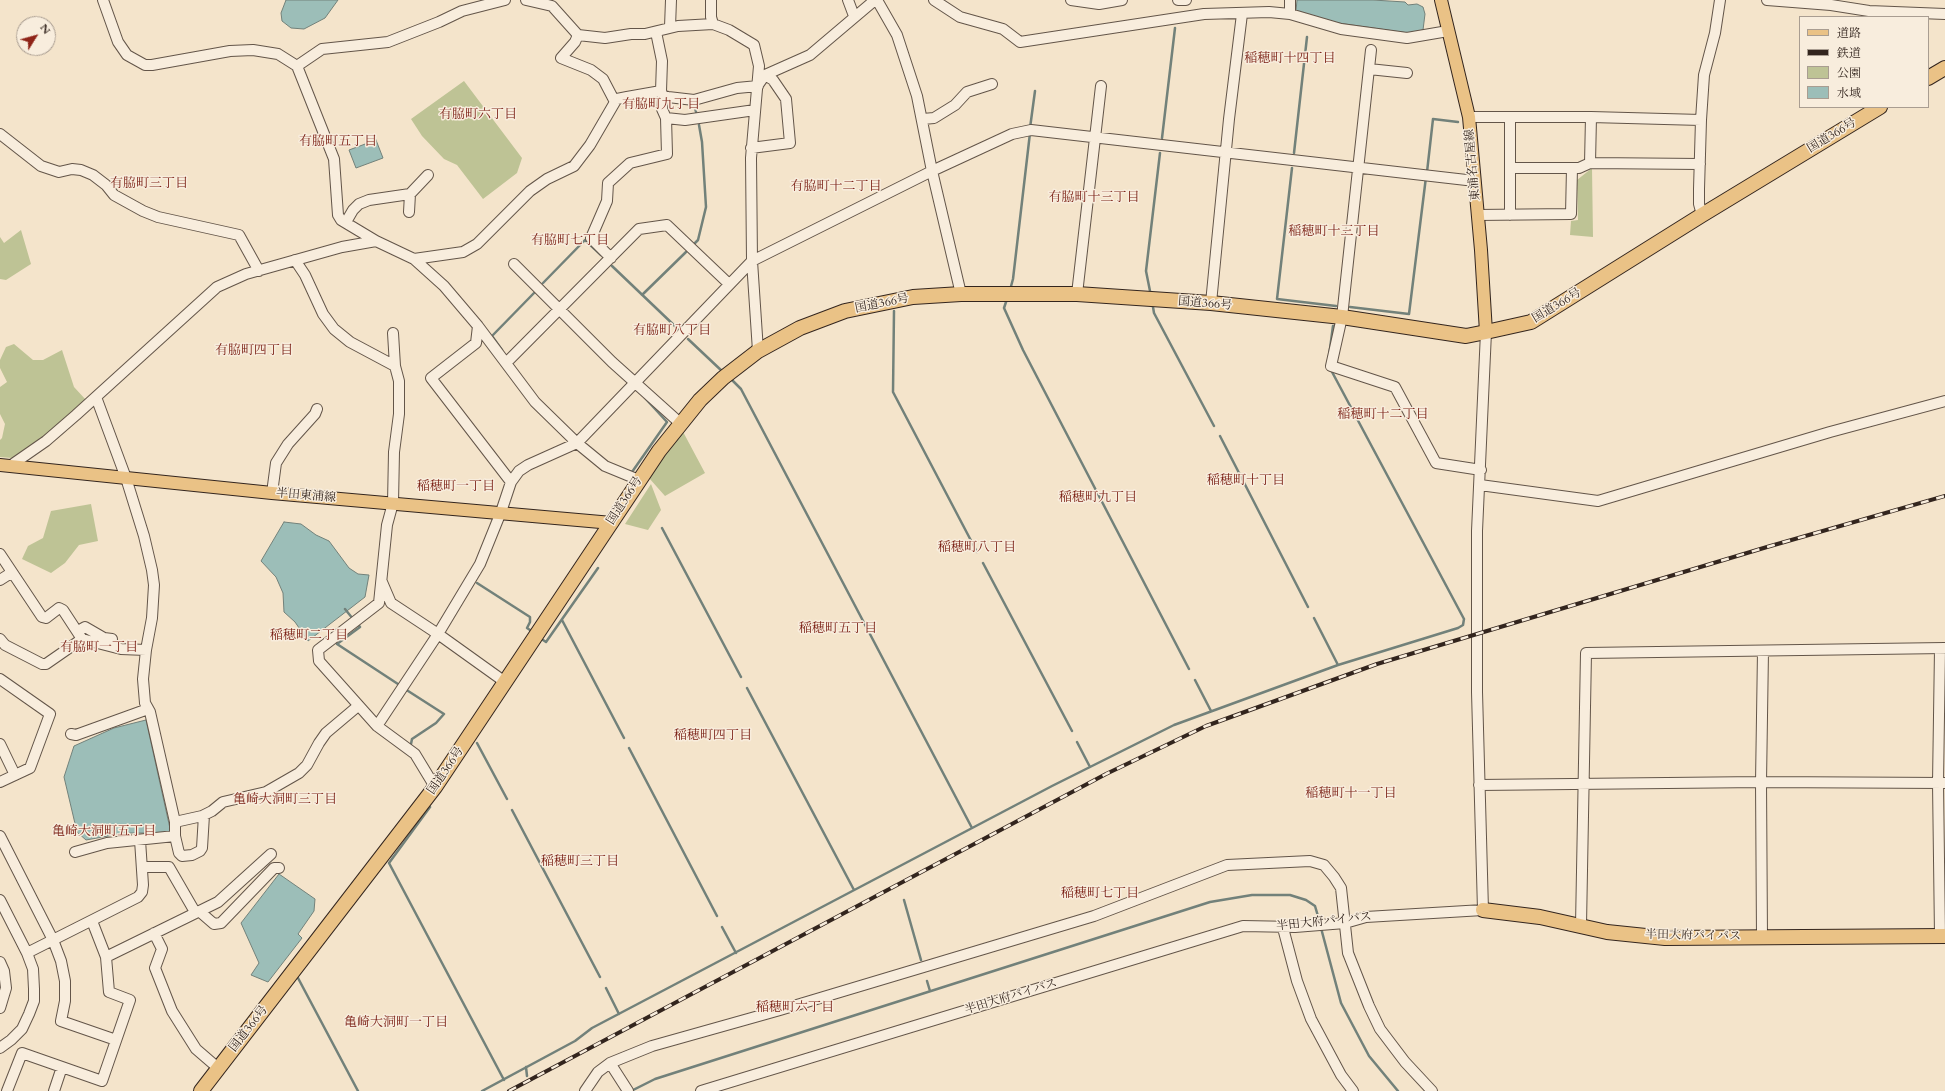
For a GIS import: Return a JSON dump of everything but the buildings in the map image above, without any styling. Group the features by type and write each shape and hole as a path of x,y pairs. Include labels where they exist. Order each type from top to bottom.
{"highway":[{"path":"1929,77 1945,68"},
{"name":"国道366号","path":"200,1091 435,787 639,480 680,423 727,375 758,351 800,328 845,311 913,297 961,294 1077,294 1211,304 1342,317 1466,336 1486,332 1531,322 1702,215 1878,108"},
{"name":"半田大府パイパス","path":"1483,910 1540,917 1608,932 1665,938 1943,936"}],"main road":[{"name":"東浦名古屋線","path":"1440,1 1470,117 1486,332"},
{"name":"半田東浦線","path":"5,466 272,493 612,522"}],"street":[{"path":"103,0 118,42 128,55 145,65 152,66 230,51 253,50 278,54 297,66 334,159 338,215 346,222 376,240 414,259 444,286 508,360 535,402 579,440 605,466 639,480"},
{"path":"297,66 322,49 388,42 439,22 462,11 505,0"},
{"path":"526,0 552,6 578,36 605,38 631,34 645,34 670,28 713,24 729,30 754,45 759,66 751,148 752,261 758,351"},
{"path":"670,28 671,0"},
{"path":"711,0 711,17 713,24"},
{"path":"848,0 854,16"},
{"path":"758,86 765,75 810,54 854,16 876,0 898,35 917,96 923,119 932,171 961,294"},
{"path":"934,0 960,17 1002,29 1020,42 1170,18 1204,14 1269,12 1290,14 1333,27 1407,38 1448,32"},
{"path":"1071,0 1099,4 1122,0"},
{"path":"1178,0 1186,0"},
{"path":"1290,0 1290,14"},
{"path":"1702,215 1699,204 1701,120 1704,75 1715,33 1720,0"},
{"path":"1767,0 1831,5 1869,11 1945,14"},
{"path":"1211,304 1226,152 1242,14"},
{"path":"611,258 591,238 607,201 608,183 630,163 667,154 666,118 662,109 662,61 656,32"},
{"path":"578,36 575,42 561,58 591,70 603,79 615,102"},
{"path":"1372,50 1342,317 1331,366 1395,387 1436,463 1480,470"},
{"path":"1369,69 1407,74"},
{"path":"751,148 790,143 786,99 773,80 765,75"},
{"path":"923,119 934,118 955,105 967,92 992,84"},
{"path":"414,259 463,252 477,244 530,191 547,179 574,166 590,145 618,99 662,93 694,100 737,88 758,86"},
{"path":"1077,294 1102,86"},
{"path":"666,118 685,120 755,110"},
{"path":"1470,117 1591,117 1701,120"},
{"path":"1590,162 1591,117"},
{"path":"1510,118 1510,215"},
{"path":"377,726 438,634 480,564 501,512 511,482 528,465 579,440 752,261 932,171 1012,134 1031,130 1475,181"},
{"path":"0,134 42,166 59,172 72,169 87,173 106,185 114,195 143,212 158,217 238,235 259,271"},
{"path":"1510,168 1579,168 1590,162 1700,164"},
{"path":"1477,215 1571,214 1572,168"},
{"path":"346,222 353,210 359,204 369,200 410,194 428,175"},
{"path":"409,212 410,194"},
{"path":"508,360 560,310 639,229 667,225 729,284"},
{"path":"5,466 46,441 217,287 229,280 295,260 342,247 376,240"},
{"path":"295,260 305,275 323,314 334,329 350,342 395,366"},
{"path":"514,264 635,383 680,423"},
{"path":"478,326 476,343 431,378 511,482"},
{"path":"1483,910 1479,785 1478,531 1486,332"},
{"path":"393,333 395,366 399,381 399,414 394,452 393,503 387,525 379,603 318,650 318,661 326,667 358,706 377,726 415,754 435,787"},
{"path":"96,397 126,478 144,536 152,570 154,585 152,618 143,678 145,703 148,709 175,822 176,845 182,856 192,855 200,851 202,848 204,815"},
{"path":"1480,485 1598,501 1830,432 1945,401"},
{"path":"272,493 276,463 288,444 315,414 317,409"},
{"path":"0,554 42,617 46,618 60,608 63,610 80,635 121,649 146,650"},
{"path":"0,580 11,572"},
{"path":"381,580 391,604 438,634 505,682"},
{"path":"0,639 5,645 42,664 46,664 80,635 85,627 104,638 112,639"},
{"path":"1581,925 1586,653 1943,648 1941,783 1943,936"},
{"path":"1762,937 1761,782 1763,651"},
{"path":"0,679 50,714 30,768 0,782"},
{"path":"175,822 204,815 212,811 223,802 266,792 299,773 307,765 318,743 326,733 358,706"},
{"path":"71,734 76,734 148,709"},
{"path":"0,744 15,774"},
{"path":"1479,785 1761,782 1941,783"},
{"path":"0,836 53,940 61,961 65,981 65,1001 61,1021 116,1040"},
{"path":"75,852 107,842 175,836"},
{"path":"27,953 138,897 142,892 140,840"},
{"path":"106,957 225,897 271,854"},
{"path":"585,1091 598,1072 610,1063 652,1046 780,1010 1094,916 1227,865 1310,861 1324,865 1334,877 1340,888 1343,923 1348,954 1380,1029 1406,1062 1432,1091"},
{"path":"142,868 169,866 197,911 214,924 221,923 274,868 279,868"},
{"path":"0,900 27,953 33,969 34,1001 22,1029 0,1048"},
{"name":"半田大府パイパス","path":"701,1091 716,1089 1243,926 1284,928 1343,923 1366,917 1483,910"},
{"path":"92,921 106,957 109,992 130,1000 98,1091"},
{"path":"1284,928 1297,981 1311,1019 1341,1075 1353,1091"},
{"path":"154,933 162,949 155,968 172,1011 196,1049 218,1068"},
{"path":"0,962 4,971 6,988 0,1008"},
{"path":"11,1040 22,1053 102,1081"},
{"path":"7,1091 22,1053"},
{"path":"610,1063 618,1078 628,1091"},
{"path":"54,1091 62,1067"}],"green space":[{"path":"464,81 522,158 517,173 483,199 457,165 444,159 422,136 411,119"},
{"path":"1592,168 1593,237 1570,235 1571,221 1578,220 1577,180"},
{"path":"21,230 31,264 6,280 0,279 0,237 4,243"},
{"path":"14,344 33,360 43,360 62,350 74,387 86,400 42,439 12,458 0,457 0,440 2,438 5,424 0,414 0,387 7,382 0,368 0,360 6,347"},
{"path":"681,428 705,473 665,496 649,478"},
{"path":"651,484 661,510 648,530 625,524"},
{"path":"91,504 98,541 79,545 65,563 51,573 22,559 28,546 43,538 51,511"}],"water":[{"path":"286,0 338,0 325,18 304,29 291,28 282,21 281,13"},
{"path":"1297,0 1373,0 1405,2 1408,5 1417,4 1423,7 1425,14 1423,30 1408,33 1331,22 1296,11"},
{"path":"376,140 383,158 356,168 349,150"},
{"path":"284,522 301,524 316,535 329,541 349,568 358,574 369,575 365,597 308,641 295,622 284,612 283,593 276,577 261,561"},
{"path":"146,720 171,833 125,833 86,840 77,832 64,777 74,746 114,728"},
{"path":"279,874 315,899 314,911 298,934 302,938 268,982 251,975 259,963 241,923"}],"waterway":[{"path":"1162,138 1175,28"},
{"path":"1294,153 1307,37"},
{"path":"1030,128 1035,91"},
{"path":"694,104 696,112"},
{"path":"1427,172 1433,119 1458,122"},
{"path":"695,243 698,240 706,207 702,142 699,125"},
{"path":"1010,290 1013,279 1030,133"},
{"path":"1150,291 1146,271 1160,153"},
{"path":"1292,168 1277,299 1336,306"},
{"path":"1350,307 1409,314 1426,177"},
{"path":"543,283 585,240 601,255"},
{"path":"642,295 686,252"},
{"path":"612,266 678,329"},
{"path":"502,350 492,336 534,293"},
{"path":"1007,299 1004,308 1023,350 1189,669"},
{"path":"1153,307 1154,313 1214,426"},
{"path":"894,311 893,392 977,552"},
{"path":"1328,364 1333,326"},
{"path":"688,339 723,372"},
{"path":"482,1091 575,1041 592,1028 1052,786 1174,725 1338,665 1458,628 1463,625 1464,619 1331,370"},
{"path":"730,378 741,389 972,828"},
{"path":"630,471 632,472 667,422 645,398"},
{"path":"1220,436 1308,607"},
{"path":"662,528 741,677"},
{"path":"983,563 1072,731"},
{"path":"543,640 546,642 598,568"},
{"path":"477,583 530,617 530,622 527,628 530,630"},
{"path":"345,609 353,619"},
{"path":"1314,618 1338,665"},
{"path":"562,620 624,738"},
{"path":"357,623 360,627 337,644 401,686"},
{"path":"1195,680 1211,711"},
{"path":"747,688 854,890"},
{"path":"405,689 444,714 436,723 412,739 411,744"},
{"path":"1077,742 1090,767"},
{"path":"477,743 507,799"},
{"path":"629,748 717,916"},
{"path":"430,807 389,863 504,1080"},
{"path":"512,810 600,977"},
{"path":"631,1091 655,1079 1210,902 1252,895 1290,895 1306,900 1315,906 1320,923"},
{"path":"904,900 921,960"},
{"path":"722,927 736,953"},
{"path":"1321,928 1341,1003 1369,1056 1398,1091"},
{"path":"298,978 358,1091"},
{"path":"927,981 930,991"},
{"path":"606,988 619,1014"},
{"path":"526,1067 527,1076"}],"railway":[{"path":"509,1091 1106,774 1206,726 1377,664 1767,547 1945,496"}],"district":[{"name":"稲穂町十四丁目","path":"1290,59"},
{"name":"有脇町九丁目","path":"661,105"},
{"name":"有脇町六丁目","path":"478,115"},
{"name":"有脇町五丁目","path":"338,142"},
{"name":"有脇町三丁目","path":"149,184"},
{"name":"有脇町十二丁目","path":"836,187"},
{"name":"有脇町十三丁目","path":"1094,198"},
{"name":"稲穂町十三丁目","path":"1334,232"},
{"name":"有脇町七丁目","path":"570,241"},
{"name":"有脇町八丁目","path":"672,331"},
{"name":"有脇町四丁目","path":"254,351"},
{"name":"稲穂町十二丁目","path":"1383,415"},
{"name":"稲穂町十丁目","path":"1246,481"},
{"name":"稲穂町一丁目","path":"456,487"},
{"name":"稲穂町九丁目","path":"1098,498"},
{"name":"稲穂町八丁目","path":"977,548"},
{"name":"稲穂町五丁目","path":"838,629"},
{"name":"稲穂町二丁目","path":"309,636"},
{"name":"有脇町一丁目","path":"99,648"},
{"name":"稲穂町四丁目","path":"713,736"},
{"name":"稲穂町十一丁目","path":"1351,794"},
{"name":"亀崎大洞町三丁目","path":"285,800"},
{"name":"亀崎大洞町五丁目","path":"104,832"},
{"name":"稲穂町三丁目","path":"580,862"},
{"name":"稲穂町七丁目","path":"1100,894"},
{"name":"稲穂町六丁目","path":"795,1008"},
{"name":"亀崎大洞町一丁目","path":"396,1023"}]}
